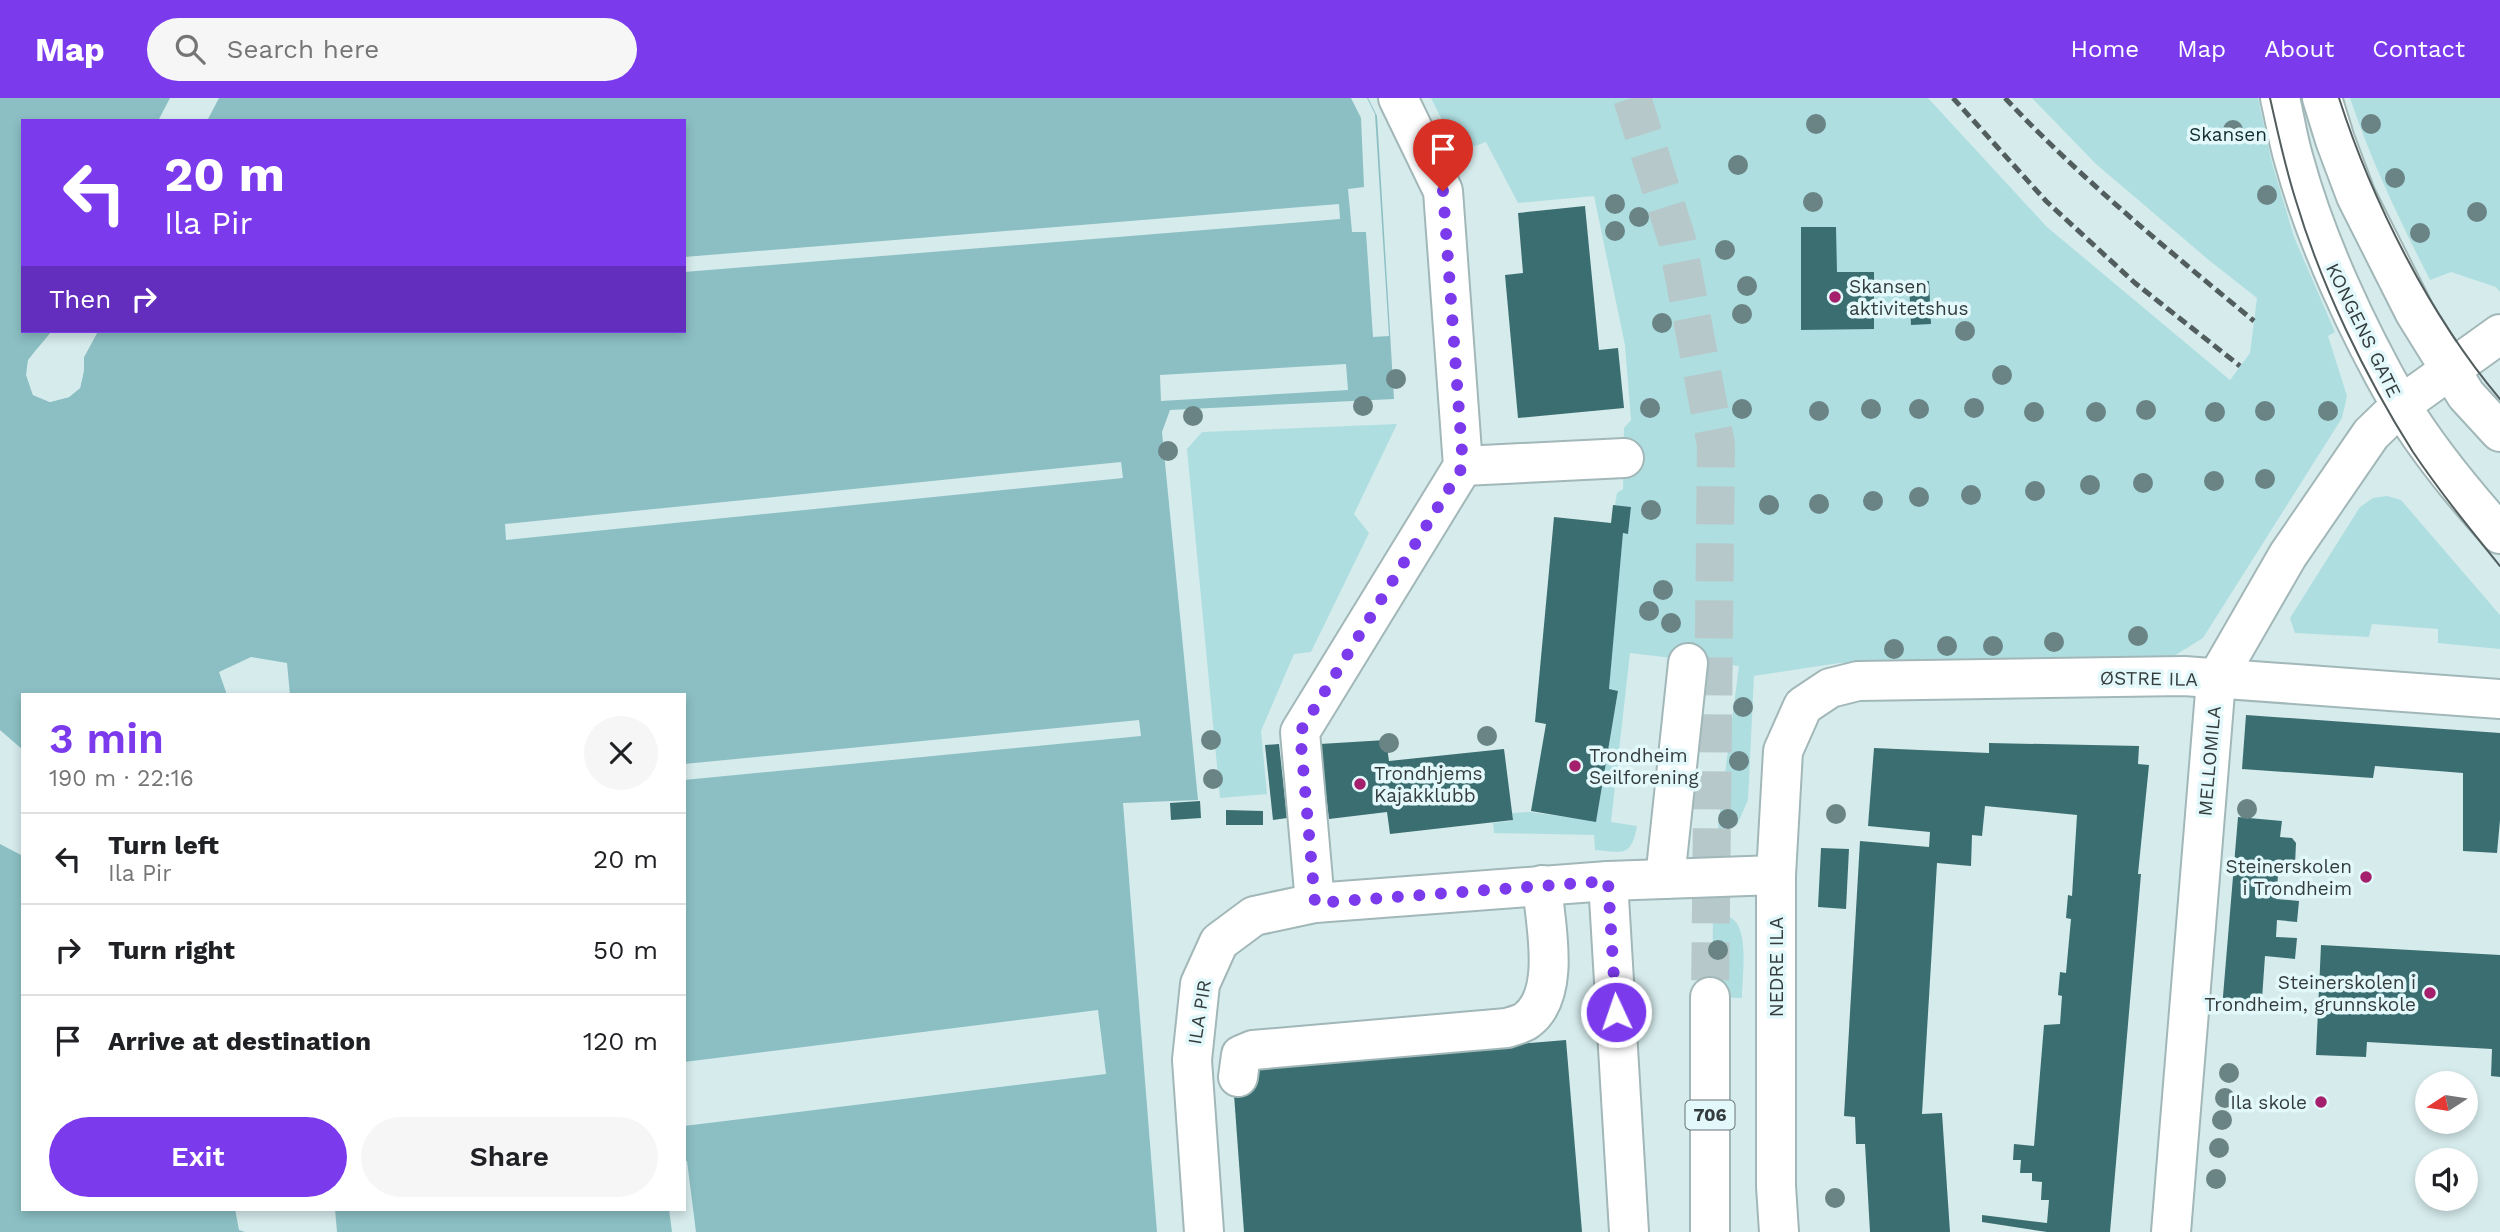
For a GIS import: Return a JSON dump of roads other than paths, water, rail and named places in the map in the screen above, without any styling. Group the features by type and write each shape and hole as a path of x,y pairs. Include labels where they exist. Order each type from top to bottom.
{"main road":[{"path":"1315,903 1300,732 1463,466 1443,191 1398,98"},
{"name":"KONGENS GATE","path":"2280,98 2294,161 2326,252 2366,338 2401,405 2462,491 2500,534"},
{"path":"2322,98 2356,196 2415,313 2466,395 2500,432"},
{"name":"MELLOMILA","path":"2171,1232 2216,680 2288,555 2371,434 2401,405 2500,334"},
{"path":"1463,466 1624,458"},
{"path":"1665,879 1688,663"},
{"name":"ØSTRE ILA","path":"1803,706 1830,688 1858,681 2184,676 2500,699"},
{"name":"NEDRE ILA","path":"1779,1232 1776,1186 1776,875 1783,751 1803,706"},
{"name":"ILA PIR","path":"1204,1232 1192,1059 1199,984 1219,942 1254,916 1315,903 1542,885 1776,875"},
{"path":"1608,881 1629,1232"},
{"path":"1238,1077 1241,1055 1253,1050 1507,1028 1527,1021 1544,998 1549,968 1542,885"},
{"name":"706","path":"1710,997 1710,1232"}],"tunnel":[{"path":"1632,98 1677,240 1716,445 1710,997"}],"tram line":[{"path":"2270,98 2288,175 2306,233 2346,330 2378,393 2413,452 2500,566"},
{"path":"2339,98 2368,177 2406,256 2450,331 2500,399"}],"railway":[{"path":"1953,98 2046,201 2135,283 2240,366"},
{"path":"2005,98 2157,241 2254,321"}],"place":[{"name":"Skansen aktivitetshus","path":"1835,297"},
{"name":"Trondheim Seilforening","path":"1575,766"},
{"name":"Trondhjems Kajakklubb","path":"1360,784"},
{"name":"Steinerskolen i Trondheim","path":"2366,877"},
{"name":"Steinerskolen i Trondheim, grunnskole","path":"2430,993"},
{"name":"Ila skole","path":"2321,1102"}],"park label":[{"name":"Skansen","path":"2228,134"}]}
